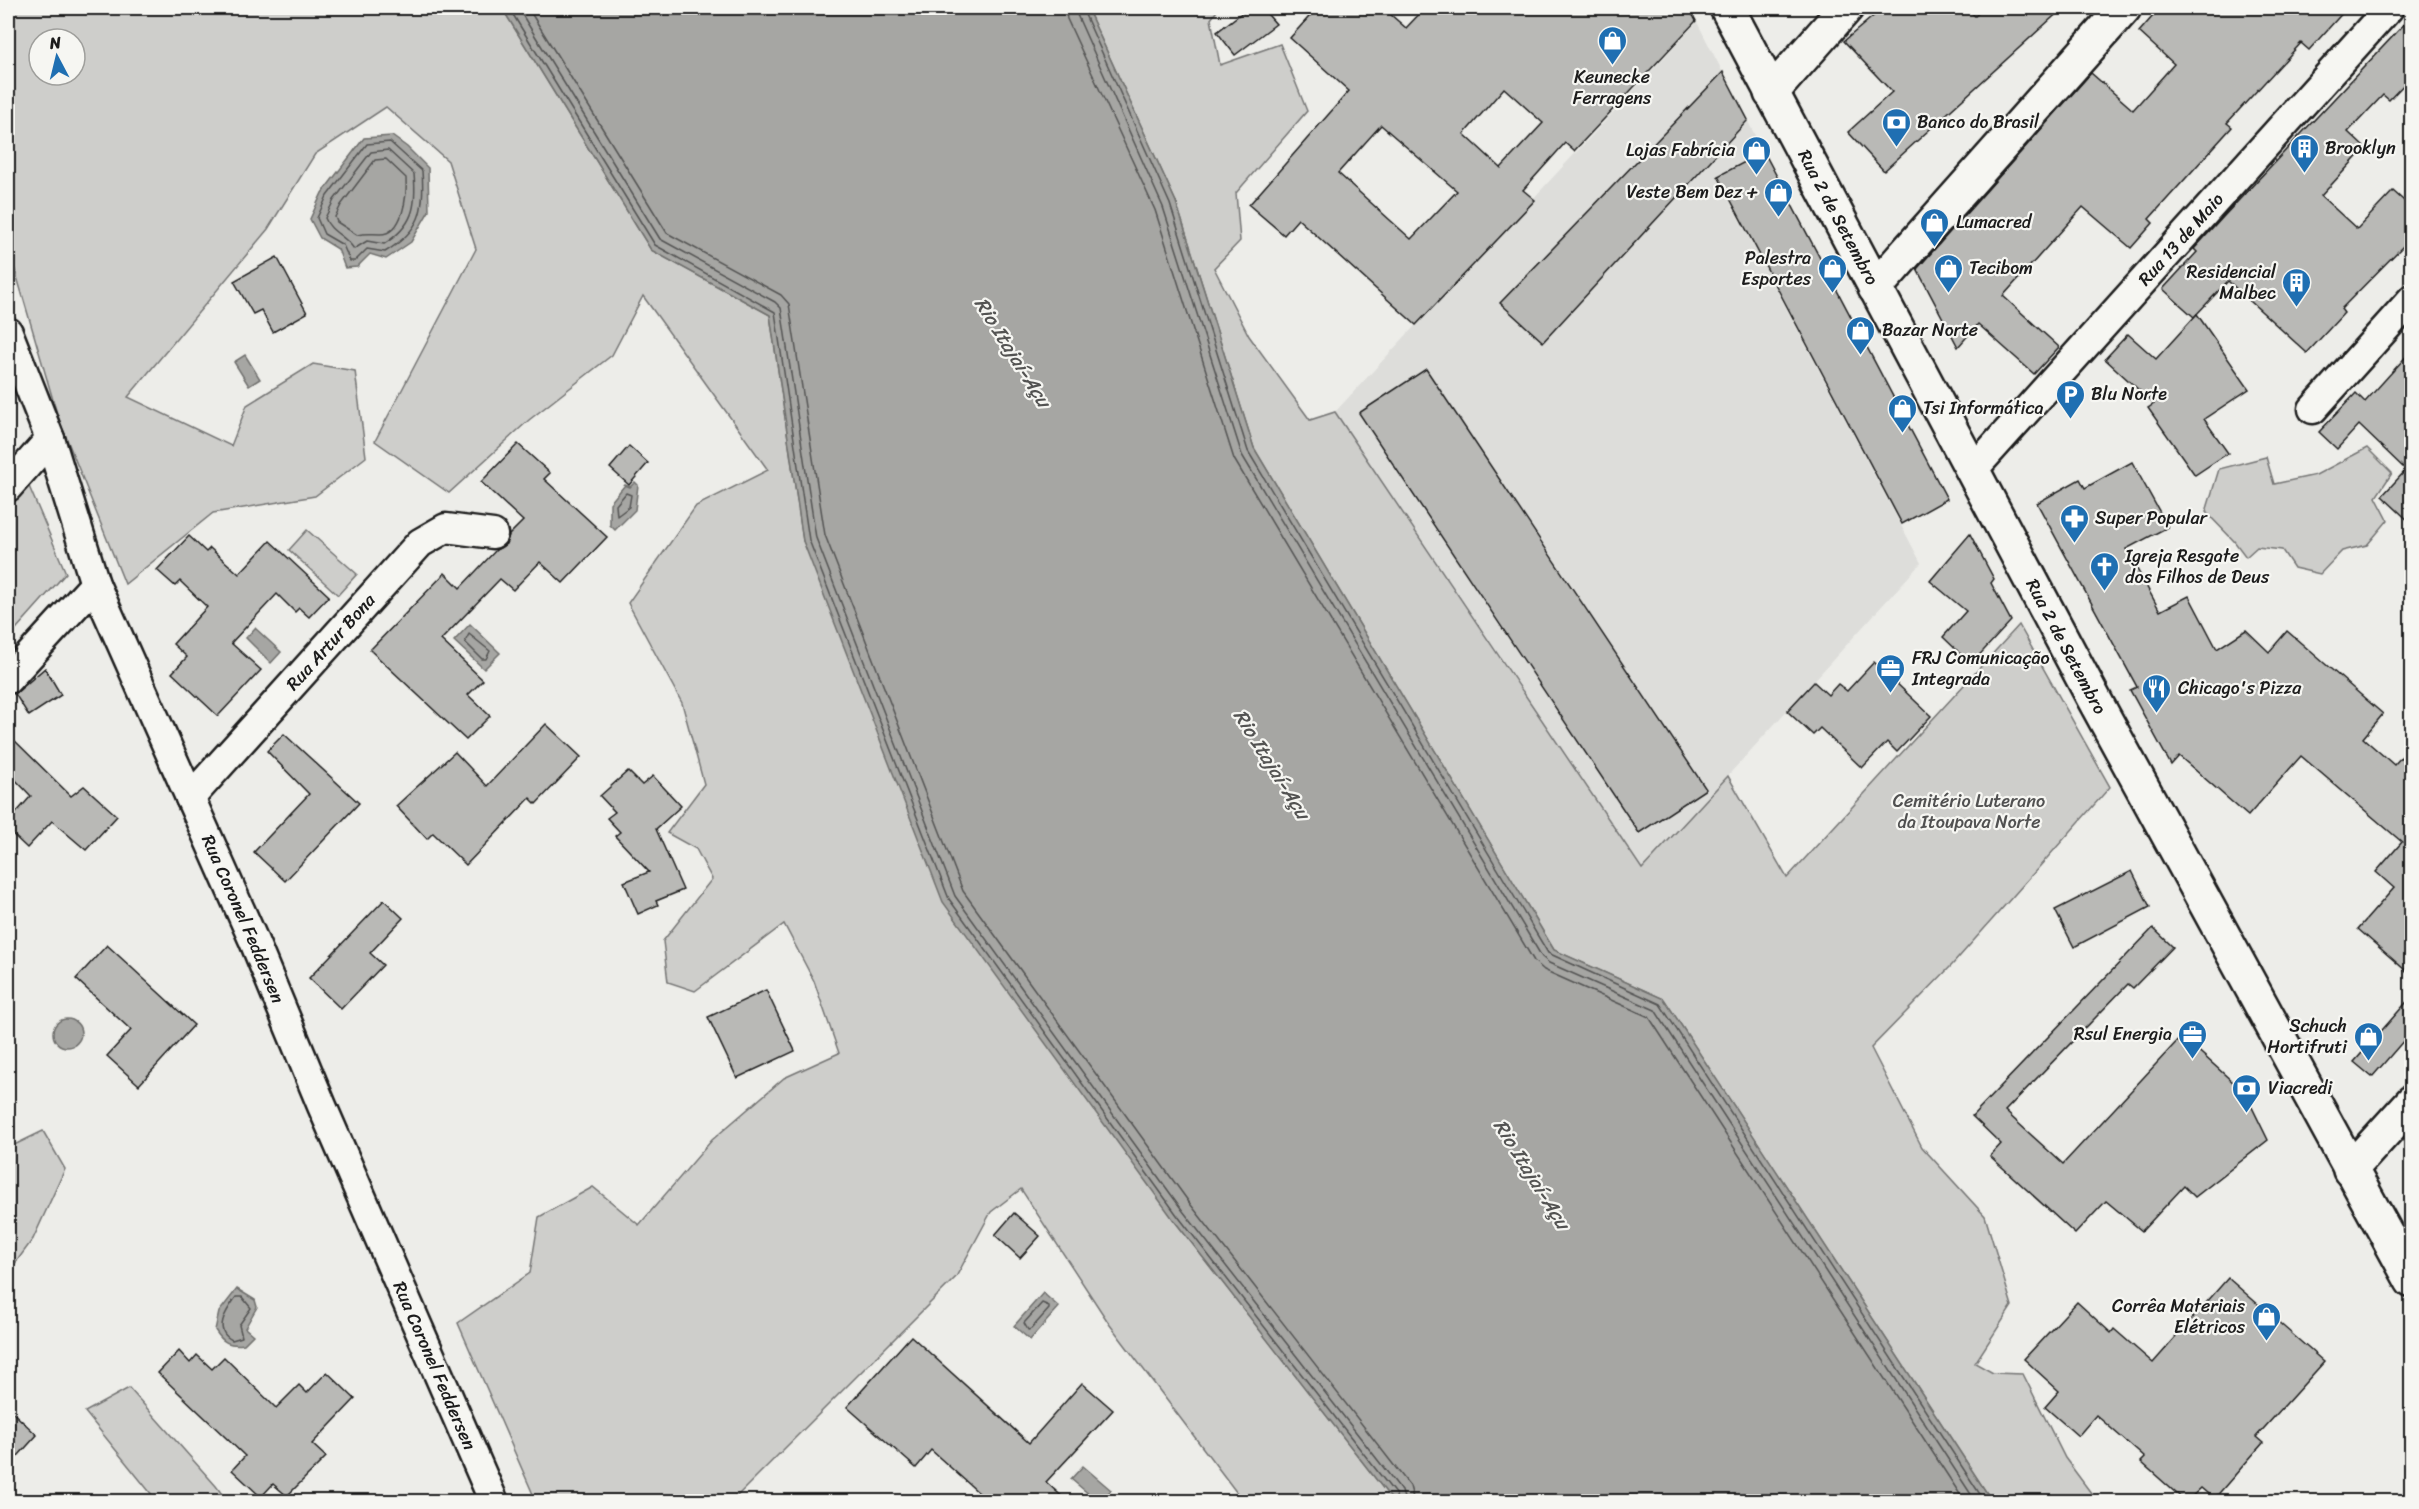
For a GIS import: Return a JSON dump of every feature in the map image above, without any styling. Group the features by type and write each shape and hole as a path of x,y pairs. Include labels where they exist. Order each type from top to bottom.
{"main road":[{"name":"Rua 2 de Setembro","path":"1727,8 1972,471 2412,1281"},
{"path":"1771,93 1846,8"},
{"path":"1875,288 2124,8"},
{"path":"2350,1170 2412,1102"}],"street":[{"name":"Rua 13 de Maio","path":"1972,471 2389,8"},
{"path":"2313,409 2412,299"},
{"name":"Rua Coronel Feddersen","path":"8,332 50,439 95,584 190,798 494,1502"},
{"path":"8,486 50,439"},
{"name":"Rua Artur Bona","path":"190,798 420,543 446,528 493,534"},
{"path":"8,680 95,584"}],"shaded area":[{"path":"1697,22 1763,151 1717,177 1921,563 1643,869 1335,412"}],"green space":[{"path":"8,8 502,8 651,250 770,315 803,541 1173,1219 1393,1501 1243,1501 1110,1325 1021,1189 991,1212 956,1277 732,1501 536,1501 458,1323 530,1273 539,1217 593,1187 639,1225 712,1140 784,1078 839,1053 814,981 784,924 695,991 668,982 663,941 712,879 696,849 667,833 704,784 682,703 628,603 696,506 768,470 643,296 612,355 529,420 449,493 375,441 476,249 448,161 386,107 315,154 268,229 128,397 231,446 247,405 313,364 355,371 366,457 315,496 213,513 125,584 58,417 8,246"},
{"name":"Cemitério Luterano da Itoupava Norte","path":"1087,8 1219,8 1211,19 1220,65 1280,44 1307,111 1236,193 1240,241 1214,268 1249,336 1310,420 1335,412 1642,869 1728,776 1787,878 2019,625 2110,787 1952,965 1871,1048 1922,1147 1985,1216 2012,1306 1975,1363 1993,1373 2023,1374 2065,1458 2097,1501 1992,1501 1664,999 1554,950 1254,448 1176,202"},
{"path":"2367,448 2392,473 2376,497 2388,520 2367,545 2342,551 2320,574 2294,568 2282,550 2257,547 2246,557 2206,512 2219,469 2266,457 2274,484 2316,475"},
{"path":"28,484 66,573 8,638 8,507"},
{"path":"307,530 357,574 338,595 289,550"},
{"path":"43,1131 65,1169 33,1239 8,1273 8,1148"},
{"path":"129,1388 227,1501 157,1501 85,1412"}],"water":[{"name":"Rio Itajaí-Açu","path":"502,8 1087,8 1176,202 1254,448 1554,950 1664,999 1992,1501 1393,1501 1173,1219 943,902 803,541 770,315 651,250"},
{"path":"392,136 428,168 429,211 411,242 386,259 370,254 357,267 345,268 338,249 320,238 310,219 322,193 364,138"},
{"path":"245,355 260,379 249,386 234,362"},
{"path":"635,482 638,485 635,510 615,530 610,525 610,503 625,485 630,487"},
{"path":"470,624 500,653 484,669 454,641"},
{"path":"255,628 281,652 271,663 246,638"},
{"path":"67,1019 77,1023 81,1033 77,1043 67,1047 57,1043 53,1033 57,1023"},
{"path":"237,1289 255,1300 257,1307 245,1328 253,1335 244,1344 227,1343 215,1330 219,1312"},
{"path":"1043,1293 1059,1307 1030,1340 1014,1326"},
{"path":"1083,1466 1111,1490 1101,1501 1097,1501 1071,1479"}],"building":[{"path":"1248,8 1262,8 1276,24 1235,55 1217,32"},
{"path":"1317,8 1383,8 1406,28 1425,8 1689,8 1696,21 1574,151 1565,143 1523,190 1535,200 1416,325 1298,219 1284,235 1249,205 1349,91 1290,38","holes":["1504,88 1543,123 1501,168 1464,134","1381,125 1457,191 1411,239 1338,173"]},
{"path":"1883,8 1966,8 1975,16 1984,8 2063,8 1884,171 1848,132 1892,92 1844,41"},
{"path":"2160,8 2347,8 2309,50 2301,43 2227,123 2232,127 2149,219 2153,223 2131,248 2083,207 2003,296 2059,347 2034,374 1978,324 1958,347 1917,269 2091,73 2133,110 2174,64 2139,32"},
{"path":"2412,16 2412,76 2389,100 2383,95 2348,132 2365,148 2321,196 2357,229 2393,191 2412,208 2412,237 2341,309 2344,313 2307,353 2228,281 2194,317 2163,289 2197,252 2194,249 2223,217"},
{"path":"1723,72 1748,120 1543,342 1500,303"},
{"path":"1764,152 1947,499 1902,524 1718,176"},
{"path":"277,257 307,313 273,332 261,310 253,314 234,281"},
{"path":"2197,314 2249,389 2204,419 2228,453 2195,475 2148,408 2154,404 2105,359 2128,334 2156,359"},
{"path":"2412,350 2412,524 2382,496 2406,470 2359,425 2337,449 2319,432 2356,393 2365,402"},
{"path":"1426,369 1706,789 1639,833 1359,413"},
{"path":"518,444 550,473 544,479 607,537 563,583 540,562 513,590 500,579 441,640 483,680 468,695 490,716 466,740 370,650 445,573 460,588 496,550 506,544 509,535 523,521 481,482"},
{"path":"629,446 648,463 629,485 610,468"},
{"path":"2132,462 2168,527 2126,549 2160,611 2189,596 2217,649 2246,630 2269,652 2287,631 2383,714 2363,738 2394,765 2412,745 2412,976 2358,929 2394,888 2376,872 2402,842 2301,756 2248,816 2179,756 2171,765 2130,690 2137,687 2037,503 2080,479 2085,488"},
{"path":"1970,534 1994,579 1991,583 2011,621 1971,664 1943,637 1966,611 1930,581"},
{"path":"189,536 206,552 210,548 239,574 270,541 329,596 309,617 299,608 295,612 277,594 231,643 261,670 218,716 172,673 187,657 173,644 207,607 180,581 175,586 157,570"},
{"path":"1874,662 1931,716 1897,752 1887,742 1862,768 1820,728 1813,735 1787,711 1814,682 1828,695 1838,684 1847,691"},
{"path":"45,668 61,695 29,716 15,694"},
{"path":"546,724 581,757 536,804 530,798 466,865 433,833 427,839 396,806 455,752 487,786"},
{"path":"8,734 71,796 84,786 117,816 86,850 52,821 27,848 8,830 8,822 31,796 8,772"},
{"path":"284,734 359,803 285,881 254,852 309,794 267,751"},
{"path":"628,771 642,785 653,776 681,806 656,829 683,890 656,901 658,905 638,914 624,882 649,872 615,836 620,832 607,818 615,812 600,796"},
{"path":"2132,871 2150,907 2074,947 2055,910"},
{"path":"384,900 403,918 370,953 383,965 341,1009 309,978"},
{"path":"2153,928 2173,947 2133,988 2128,984 2005,1111 2063,1164 2182,1036 2245,1093 2268,1140 2195,1197 2184,1186 2142,1231 2106,1201 2075,1234 1990,1156 2001,1144 1972,1116"},
{"path":"107,945 194,1025 139,1085 107,1056 131,1030 76,979"},
{"path":"766,990 795,1051 737,1078 708,1017"},
{"path":"2412,996 2412,1031 2372,1077 2354,1062"},
{"path":"1014,1213 1040,1236 1020,1258 995,1235"},
{"path":"2228,1278 2324,1362 2256,1437 2263,1443 2214,1499 2201,1488 2186,1502 2141,1462 2145,1458 2096,1415 2078,1436 2045,1407 2059,1391 2024,1359 2077,1302 2111,1333 2114,1329 2153,1363"},
{"path":"911,1336 1029,1443 1082,1383 1113,1410 1046,1482 1068,1502 989,1502 931,1450 916,1468 847,1407"},
{"path":"179,1351 190,1363 197,1355 212,1369 224,1357 276,1408 299,1385 307,1393 327,1372 355,1399 312,1444 326,1457 287,1496 273,1484 261,1497 232,1470 245,1456 158,1373"},
{"path":"8,1408 37,1435 8,1467"}],"place":[{"name":"Keunecke Ferragens","path":"1612,66"},
{"name":"Banco do Brasil","path":"1896,148"},
{"name":"Brooklyn","path":"2304,174"},
{"name":"Lojas Fabrícia","path":"1756,176"},
{"name":"Veste Bem Dez +","path":"1779,218"},
{"name":"Lumacred","path":"1935,248"},
{"name":"Palestra Esportes","path":"1832,294"},
{"name":"Tecibom","path":"1948,294"},
{"name":"Residencial Malbec","path":"2297,308"},
{"name":"Bazar Norte","path":"1861,356"},
{"name":"Blu Norte","path":"2070,420"},
{"name":"Tsi Informática","path":"1902,434"},
{"name":"Super Popular","path":"2074,544"},
{"name":"Igreja Resgate dos Filhos de Deus","path":"2104,592"},
{"name":"FRJ Comunicação Integrada","path":"1891,694"},
{"name":"Chicago's Pizza","path":"2157,714"},
{"name":"Rsul Energia","path":"2193,1060"},
{"name":"Schuch Hortifruti","path":"2368,1062"},
{"name":"Viacredi","path":"2247,1114"},
{"name":"Corrêa Materiais Elétricos","path":"2266,1342"}]}
